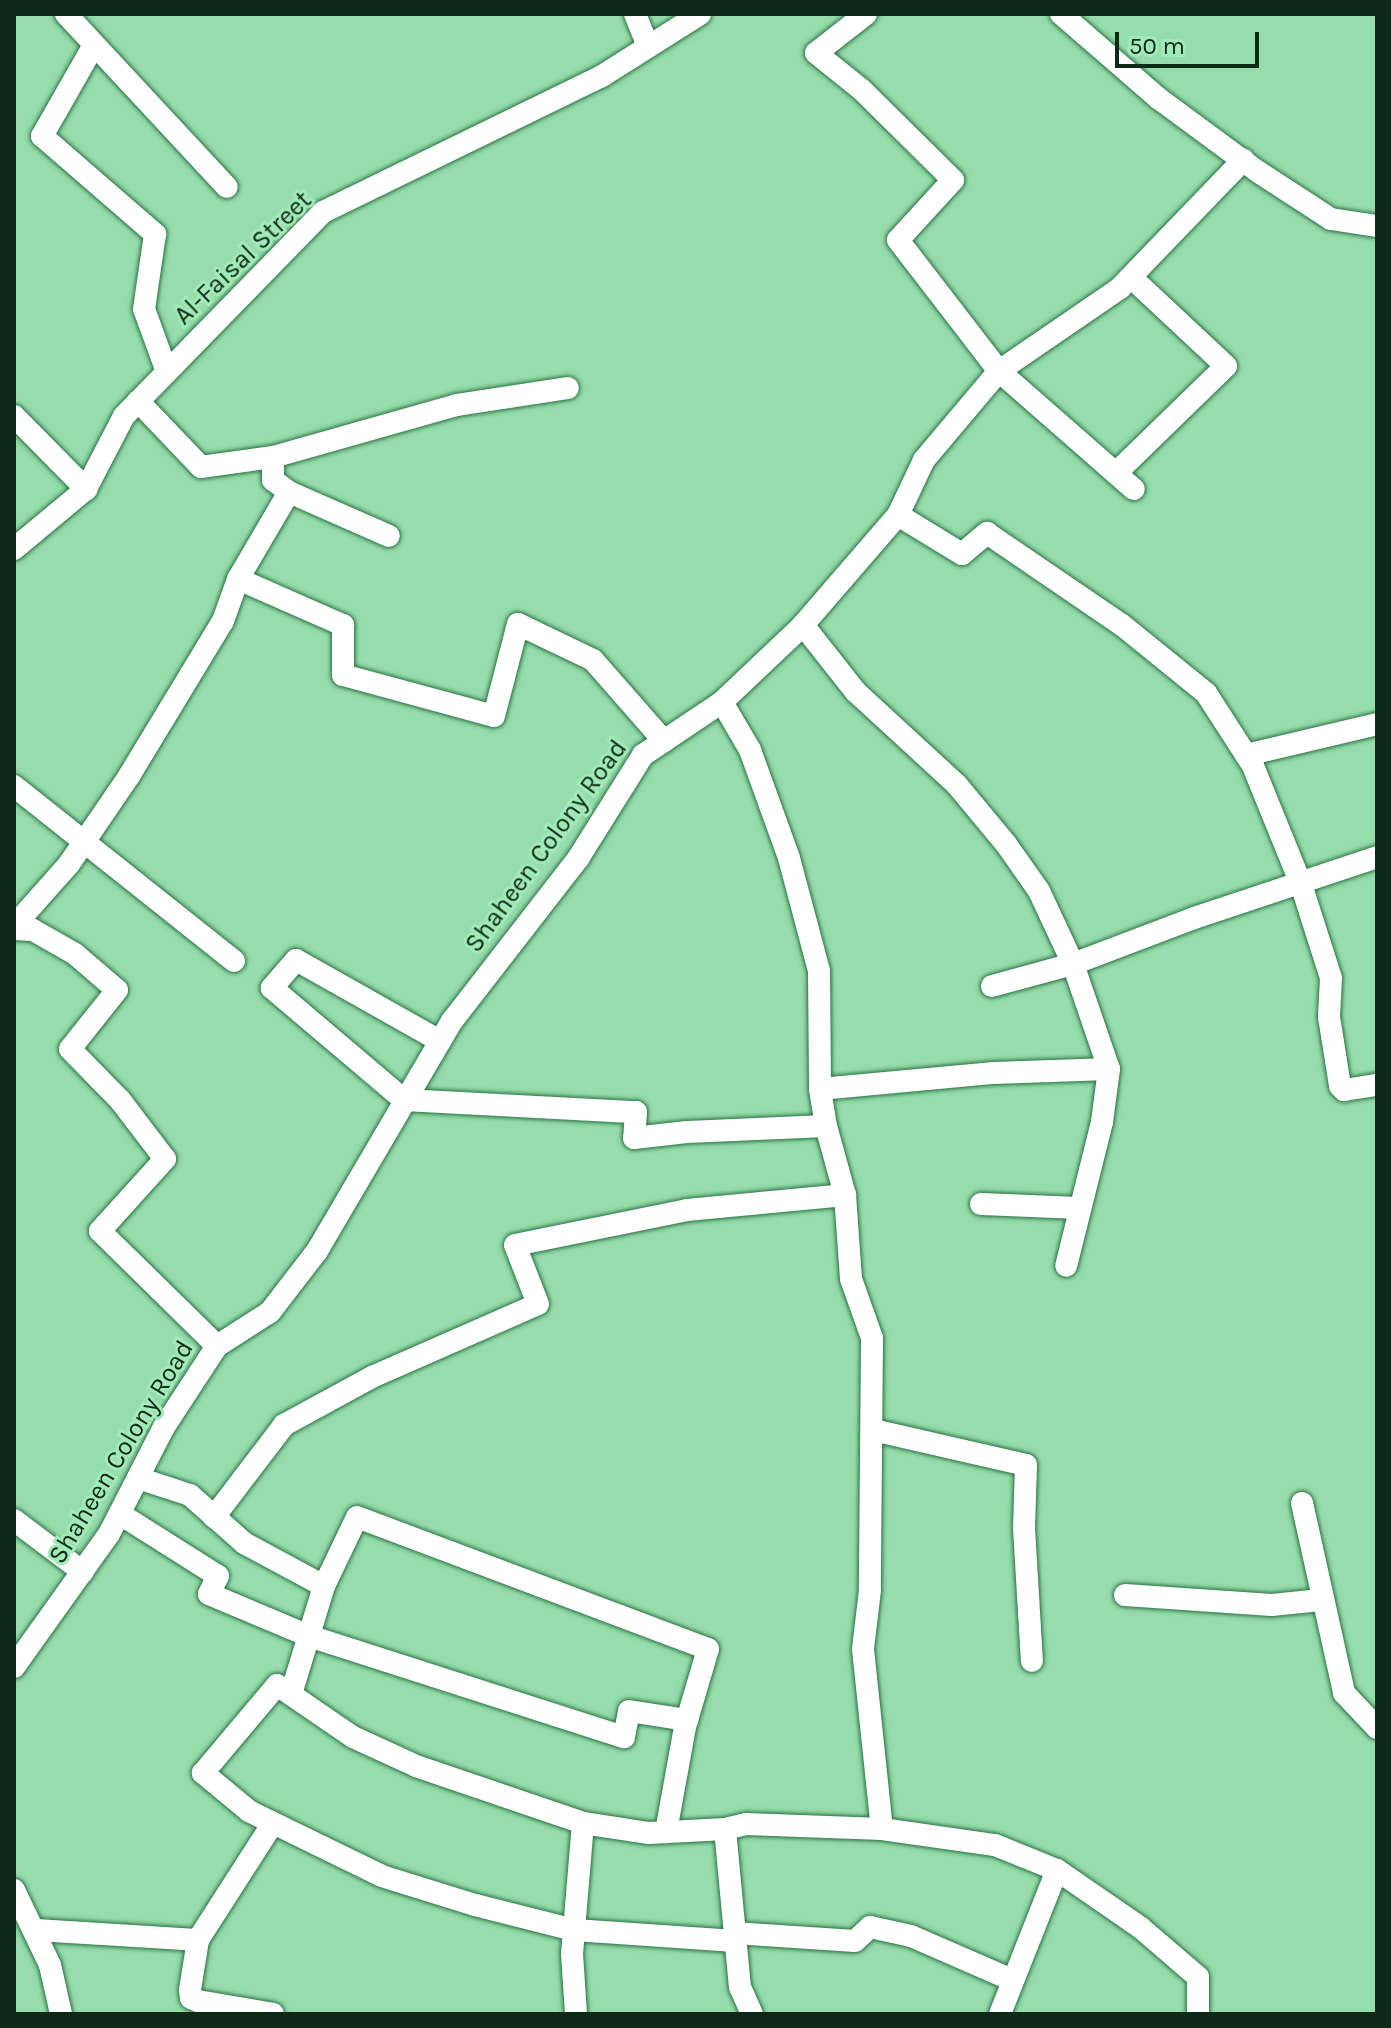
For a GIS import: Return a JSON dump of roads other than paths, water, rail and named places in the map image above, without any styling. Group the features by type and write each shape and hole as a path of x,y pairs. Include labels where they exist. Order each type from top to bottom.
{"street":[{"path":"66,14 227,187"},
{"path":"635,14 648,46"},
{"name":"Al-Faisal Street","path":"14,549 86,489 124,416 323,212 602,76 700,14"},
{"path":"866,14 816,53 862,90 953,180 898,240 999,371 1134,489"},
{"path":"1061,14 1158,98 1243,160 1331,219 1377,226"},
{"path":"94,45 42,136 155,234 144,309 167,372"},
{"name":"Shaheen Colony Road","path":"14,1667 83,1572 120,1514 164,1427 217,1346 270,1312 317,1251 440,1041 579,857 643,755 722,702 803,625 898,515 924,460 999,371 1120,288 1243,160"},
{"path":"1116,473 1226,366 1131,277"},
{"path":"138,401 201,467 273,457 457,405 568,388"},
{"path":"14,416 86,489"},
{"path":"273,457 273,480 289,492 389,536"},
{"path":"14,928 69,864 85,840 223,621 238,579 289,492"},
{"path":"898,515 962,554 987,533 1122,625 1206,693 1246,755 1301,884 1331,978 1329,1017 1340,1086 1344,1090 1377,1085"},
{"path":"238,579 343,625 343,675 494,716 518,624 593,660 664,741"},
{"path":"803,625 856,692 957,785 1006,844 1039,891 1073,964 1109,1069 1102,1122 1066,1266"},
{"path":"722,702 750,750 789,858 819,971 820,1089 826,1126 845,1195 851,1279 872,1338 870,1590 863,1649 882,1829"},
{"path":"1246,755 1377,724"},
{"path":"14,786 234,961"},
{"path":"992,986 1073,964 1194,918 1377,857"},
{"path":"14,928 33,930 75,954 117,990 70,1049 120,1100 165,1159 100,1231 217,1346"},
{"path":"440,1041 296,960 272,988 404,1100 636,1112 634,1138 687,1132 826,1126"},
{"path":"820,1089 994,1073 1109,1069"},
{"path":"214,1517 284,1425 372,1377 538,1304 515,1245 687,1210 845,1195"},
{"path":"981,1204 1080,1208"},
{"path":"873,1430 1026,1465 1024,1528 1032,1661"},
{"path":"138,1478 190,1495 244,1543 324,1586"},
{"path":"1302,1503 1344,1693 1377,1728"},
{"path":"120,1514 218,1576 209,1594 309,1636 624,1737 629,1711 687,1720"},
{"path":"291,1694 324,1586 357,1517 708,1649 687,1720 666,1832"},
{"path":"14,1520 83,1572"},
{"path":"1125,1595 1272,1605 1321,1600"},
{"path":"1012,1980 911,1936 870,1927 855,1941 574,1930 475,1905 382,1876 249,1811 203,1773 277,1685 353,1737 416,1766 583,1823 649,1833 725,1829 746,1824 882,1829 995,1845 1057,1870 1141,1928 1198,1977 1198,2014"},
{"path":"273,1823 198,1940 191,1998 273,2014"},
{"path":"576,2014 574,1930 583,1823"},
{"path":"725,1829 740,1987 752,2014"},
{"path":"1000,2014 1057,1870"},
{"path":"14,1890 50,1965 61,2014"},
{"path":"35,1930 198,1940"}]}
